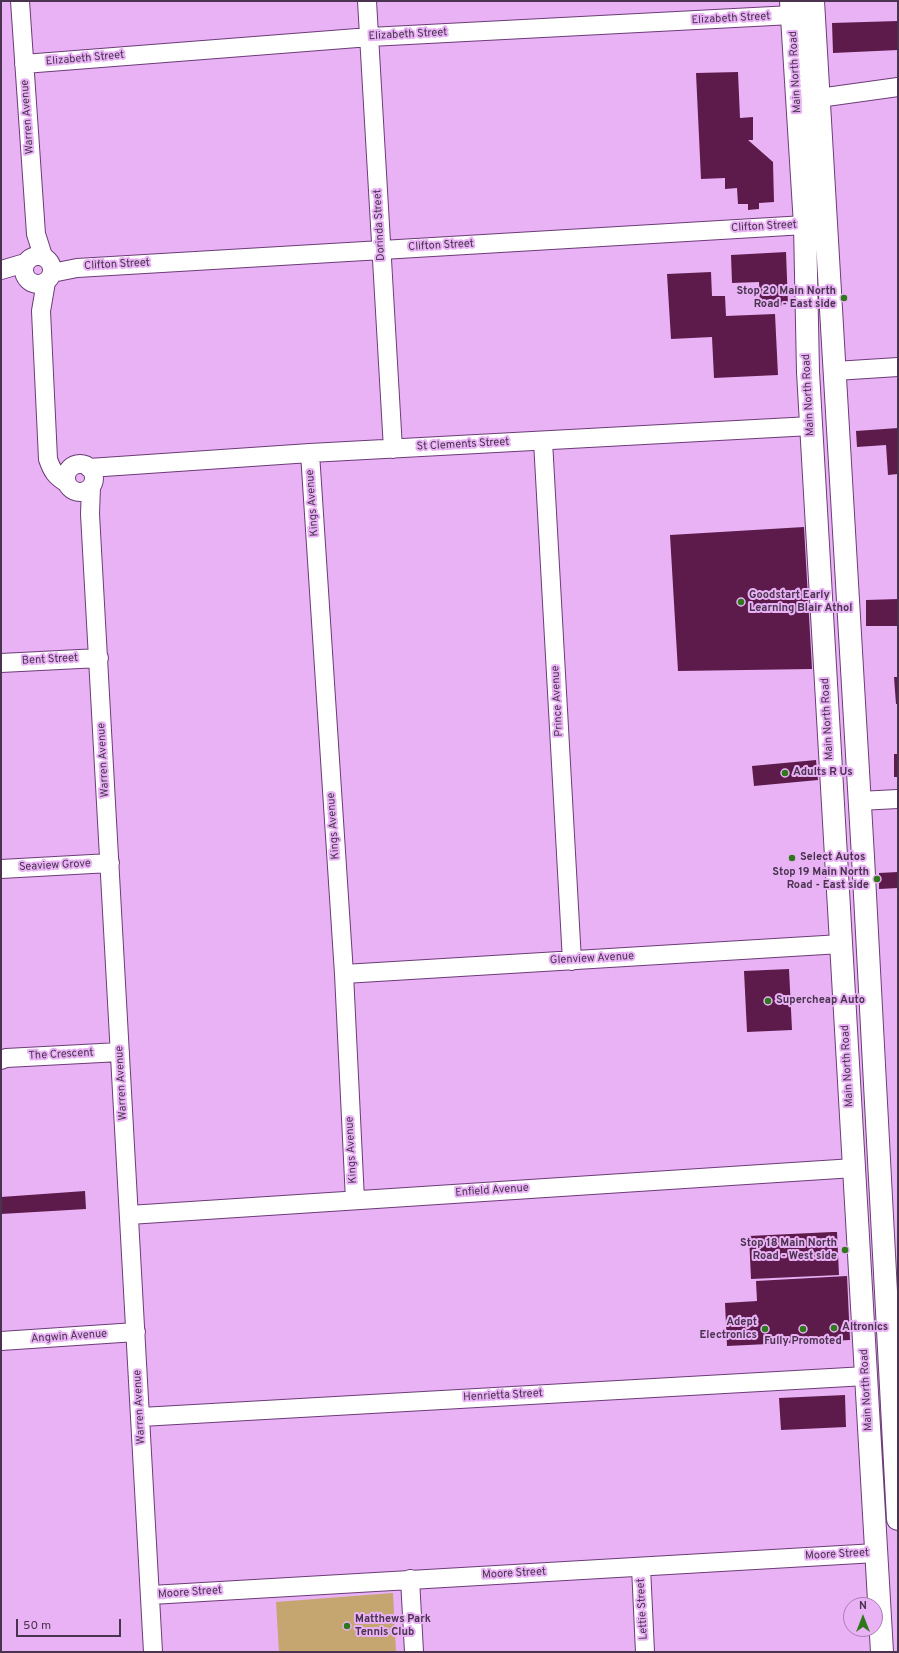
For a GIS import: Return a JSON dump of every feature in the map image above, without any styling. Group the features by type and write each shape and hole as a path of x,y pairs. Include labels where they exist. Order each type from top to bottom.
{"highway":[{"name":"Main North Road","path":"814,1 878,1166 896,1445 898,1519"},
{"name":"Main North Road","path":"792,8 805,224 808,372 882,1652"},
{"path":"805,224 826,223"},
{"path":"808,372 835,371"},
{"path":"833,803 859,802"},
{"path":"841,944 866,943"},
{"path":"854,1168 878,1166"},
{"path":"870,1446 896,1445"}],"street":[{"name":"Warren Avenue","path":"20,1 41,311 48,451 81,480 90,514 153,1652"},
{"name":"Dorinda Street","path":"367,1 393,449"},
{"name":"Elizabeth Street","path":"24,64 370,37 792,8"},
{"path":"819,98 898,87"},
{"name":"Clifton Street","path":"1,271 77,268 805,224"},
{"path":"835,371 898,367"},
{"name":"St Clements Street","path":"81,480 115,466 310,453 811,426"},
{"name":"Prince Avenue","path":"543,441 572,961"},
{"name":"Kings Avenue","path":"310,453 344,974 355,1200"},
{"name":"Bent Street","path":"1,663 99,658"},
{"path":"859,802 898,799"},
{"name":"Seaview Grove","path":"1,870 110,864"},
{"name":"Glenview Avenue","path":"344,974 841,944"},
{"name":"The Crescent","path":"1,1060 120,1052"},
{"name":"Enfield Avenue","path":"130,1215 854,1168"},
{"name":"Angwin Avenue","path":"1,1341 136,1332"},
{"name":"Henrietta Street","path":"141,1417 866,1376"},
{"name":"Moore Street","path":"151,1595 876,1553"},
{"name":"Lettie Street","path":"641,1566 645,1652"},
{"path":"410,1579 414,1652"}],"shaded area":[{"name":"Matthews Park Tennis Club","path":"393,1593 396,1652 279,1652 276,1602"}],"building":[{"path":"898,21 898,50 833,53 832,23"},
{"path":"738,72 740,118 753,117 753,140 748,140 773,162 774,202 759,203 759,209 748,210 748,204 738,204 737,188 725,189 725,178 701,179 696,73"},
{"path":"786,252 788,305 760,306 759,282 732,283 731,255"},
{"path":"711,272 712,296 725,296 726,316 775,314 778,375 714,378 712,337 671,339 667,274"},
{"path":"898,428 898,474 888,475 886,445 857,447 856,431"},
{"name":"Goodstart Early Learning Blair Athol","path":"804,527 812,669 678,671 670,535"},
{"path":"898,599 898,626 866,626 866,600"},
{"path":"894,677 898,677 898,704 896,704"},
{"path":"894,754 898,754 898,777 894,777"},
{"name":"Adults R Us","path":"816,760 818,780 754,786 752,766"},
{"path":"898,872 898,888 879,889 879,873"},
{"name":"Supercheap Auto","path":"789,969 792,1030 747,1032 744,971"},
{"path":"85,1191 86,1209 1,1214 1,1197"},
{"path":"837,1232 839,1275 751,1279 749,1236"},
{"path":"847,1276 850,1340 727,1346 725,1303 757,1301 756,1281"},
{"path":"845,1395 846,1427 781,1430 779,1398"}],"place":[{"name":"Stop 20 Main North Road - East side","path":"844,298"},
{"name":"Goodstart Early Learning Blair Athol","path":"741,602"},
{"name":"Adults R Us","path":"785,773"},
{"name":"Select Autos","path":"792,858"},
{"name":"Stop 19 Main North Road - East side","path":"877,879"},
{"name":"Supercheap Auto","path":"768,1001"},
{"name":"Stop 18 Main North Road - West side","path":"845,1250"},
{"name":"Altronics","path":"834,1328"},
{"name":"Adept Electronics","path":"765,1329"},
{"name":"Fully Promoted","path":"803,1329"},
{"name":"Matthews Park Tennis Club","path":"347,1626"}]}
